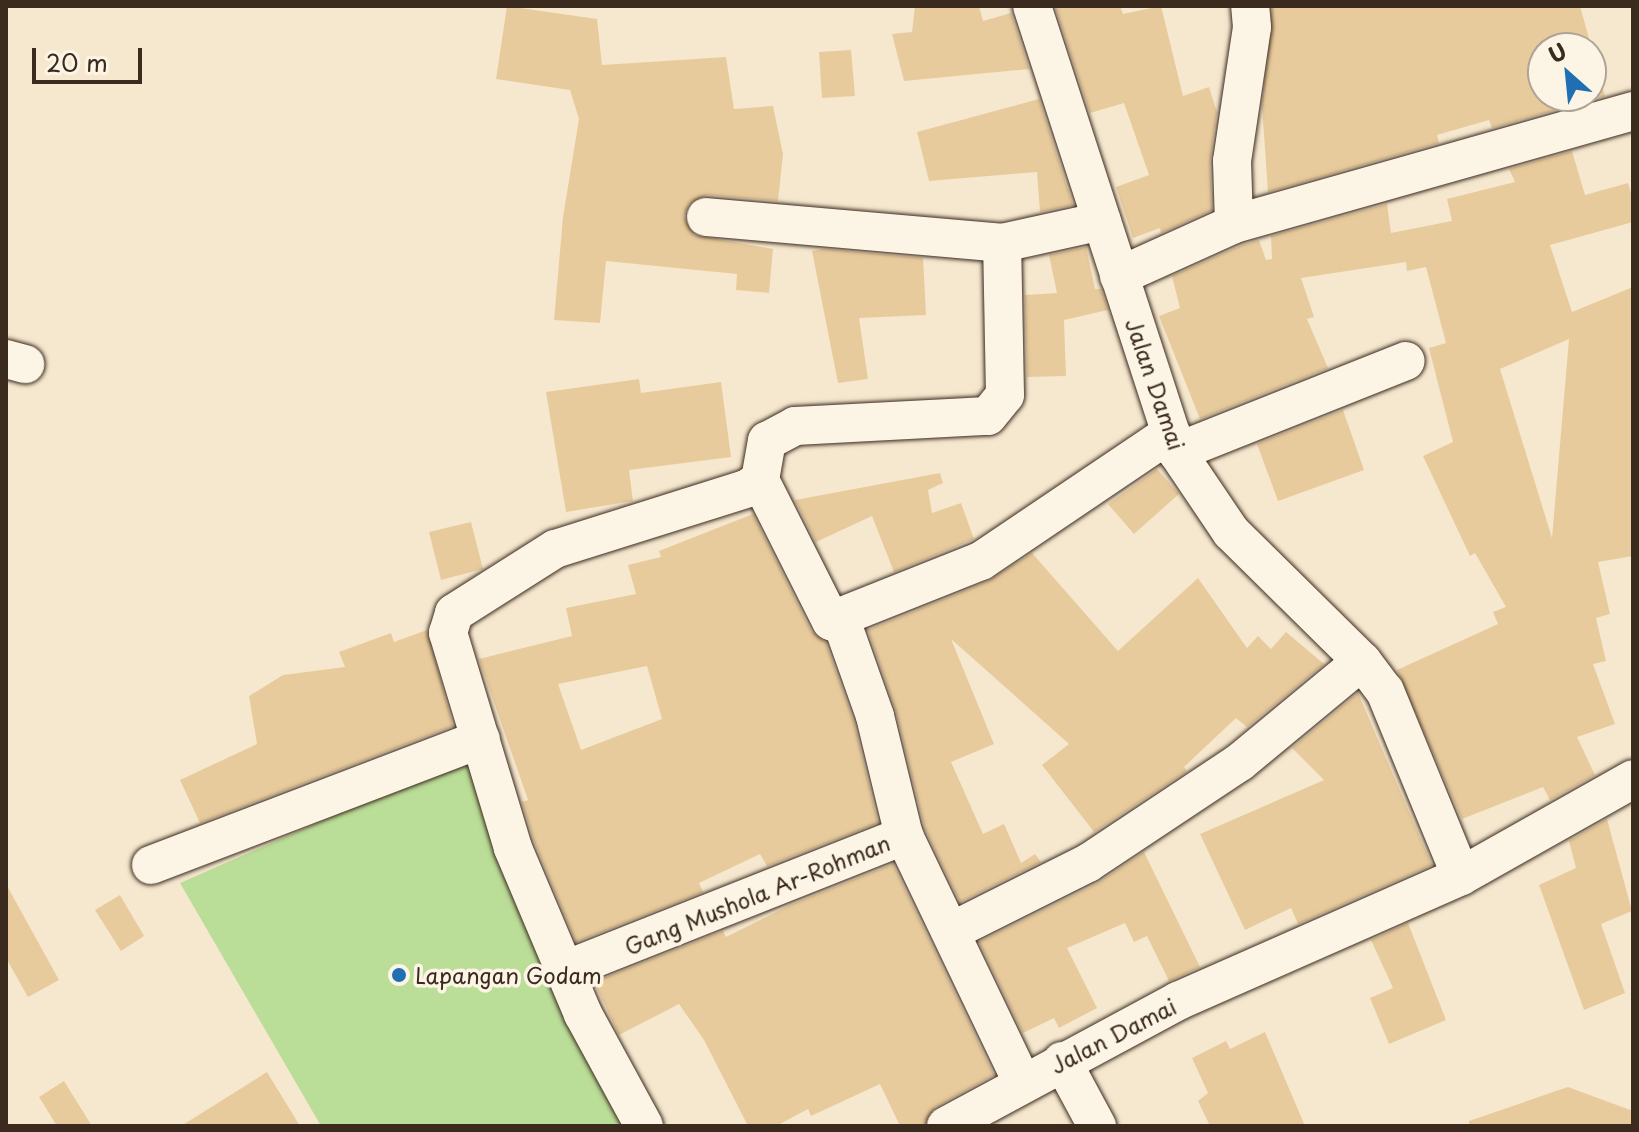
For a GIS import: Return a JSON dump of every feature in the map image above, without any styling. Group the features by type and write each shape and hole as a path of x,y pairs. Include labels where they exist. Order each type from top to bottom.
{"street":[{"name":"Jalan Damai","path":"1032,6 1174,442 1231,532 1362,661 1385,691 1461,876"},
{"path":"1234,224 1232,161 1252,27 1250,6"},
{"path":"1119,276 1234,224 1633,111"},
{"path":"706,217 1002,243 1102,221"},
{"path":"1002,243 1005,395 1000,407 988,416 795,426 767,441 760,480 831,621 840,625 875,716 904,836 1022,1082"},
{"path":"840,625 847,611 981,561 1174,442 1406,361"},
{"path":"644,1126 565,970 513,848 448,633 454,613 555,549 760,480"},
{"path":"952,931 1088,863 1240,762 1362,661"},
{"path":"151,865 481,739"},
{"name":"Jalan Damai","path":"946,1126 1022,1082 1178,1001 1461,876 1633,779"},
{"name":"Gang Mushola Ar-Rohman","path":"565,970 904,836"},
{"path":"1062,1061 1097,1126"}],"green space":[{"name":"Lapangan Godam","path":"473,755 638,1126 321,1126 180,883"}],"building":[{"path":"507,6 597,19 602,65 726,57 734,109 773,106 783,154 778,201 707,195 689,204 684,216 694,235 773,249 769,293 736,290 737,274 606,261 600,323 554,320 563,217 579,119 570,90 496,79"},
{"path":"915,6 979,6 983,21 1011,13 1029,69 904,81 892,34 912,32"},
{"path":"1055,6 1120,6 1123,14 1161,6 1183,96 1209,87 1217,112 1210,161 1212,210 1161,233 1160,228 1133,238 1116,187 1149,175 1124,103 1090,113"},
{"path":"1272,6 1580,6 1587,32 1527,32 1527,112 1548,112 1492,128 1489,120 1437,135 1439,143 1268,192 1262,106"},
{"path":"851,50 855,96 822,98 819,52"},
{"path":"1039,99 1073,205 1040,212 1037,172 929,181 917,132"},
{"path":"1572,151 1585,195 1628,183 1633,200 1633,222 1550,245 1572,312 1633,287 1633,556 1598,562 1610,614 1596,618 1606,661 1593,664 1615,724 1577,737 1595,775 1550,800 1543,787 1462,819 1397,670 1498,624 1493,612 1506,607 1475,553 1470,556 1423,456 1453,442 1429,348 1446,343 1426,267 1407,271 1406,262 1301,278 1314,317 1307,319 1328,368 1200,419 1159,316 1180,308 1172,276 1242,245 1259,240 1266,260 1272,259 1271,236 1387,204 1391,233 1452,221 1447,199 1515,182 1509,169","holes":["1569,339 1552,538 1500,369"]},
{"path":"1086,247 1095,289 1101,289 1108,310 1064,320 1066,376 1027,377 1025,295 1057,293 1049,255"},
{"path":"823,249 923,258 926,315 859,318 868,379 838,383 812,251"},
{"path":"639,379 641,393 721,382 731,457 629,470 633,501 566,512 546,392"},
{"path":"1343,410 1364,470 1278,501 1257,444"},
{"path":"1157,469 1179,494 1134,534 1108,504"},
{"path":"940,473 943,483 928,490 932,513 961,503 974,539 894,572 872,516 816,542 795,500"},
{"path":"753,514 811,631 826,643 854,722 878,823 767,866 760,854 699,883 703,892 576,942 534,841 522,802 528,800 479,659 572,636 566,608 636,594 628,565 661,557 659,551","holes":["647,666 662,719 581,750 558,684"]},
{"path":"471,522 483,569 441,580 429,532"},
{"path":"1032,553 1118,651 1198,578 1247,648 1258,636 1271,649 1286,632 1324,664 1247,727 1236,718 1184,767 1187,771 1094,832 1042,765 1069,744 951,639 994,744 951,762 983,834 1004,824 1021,863 1035,854 1041,862 960,902 925,829 896,711 868,630 989,581"},
{"path":"427,630 453,726 200,823 180,780 257,744 249,696 283,675 345,667 339,652 391,633 394,642"},
{"path":"1358,693 1432,865 1298,924 1291,908 1245,930 1200,834 1324,780 1292,748"},
{"path":"1607,819 1632,911 1601,924 1625,993 1584,1010 1539,885 1576,868 1569,841"},
{"path":"1144,852 1200,967 1169,981 1147,936 1134,942 1125,923 1067,948 1097,1008 1059,1028 1054,1018 1023,1033 979,942 1098,883"},
{"path":"893,864 994,1075 935,1107 924,1126 900,1126 880,1084 811,1116 808,1109 776,1126 748,1126 704,1040 679,1004 619,1035 594,982 723,931 726,937 790,905"},
{"path":"6,884 59,980 28,997 6,958"},
{"path":"120,895 144,936 121,951 95,910"},
{"path":"1408,923 1446,1020 1389,1044 1370,998 1393,988 1371,940"},
{"path":"1265,1032 1305,1126 1210,1126 1198,1101 1208,1093 1192,1058 1226,1041 1230,1049"},
{"path":"267,1072 300,1126 181,1126"},
{"path":"64,1081 92,1126 57,1126 39,1097"},
{"path":"1568,1087 1633,1111 1633,1126 1469,1126 1469,1121"}],"place":[{"name":"Lapangan Godam","path":"399,975"}]}
